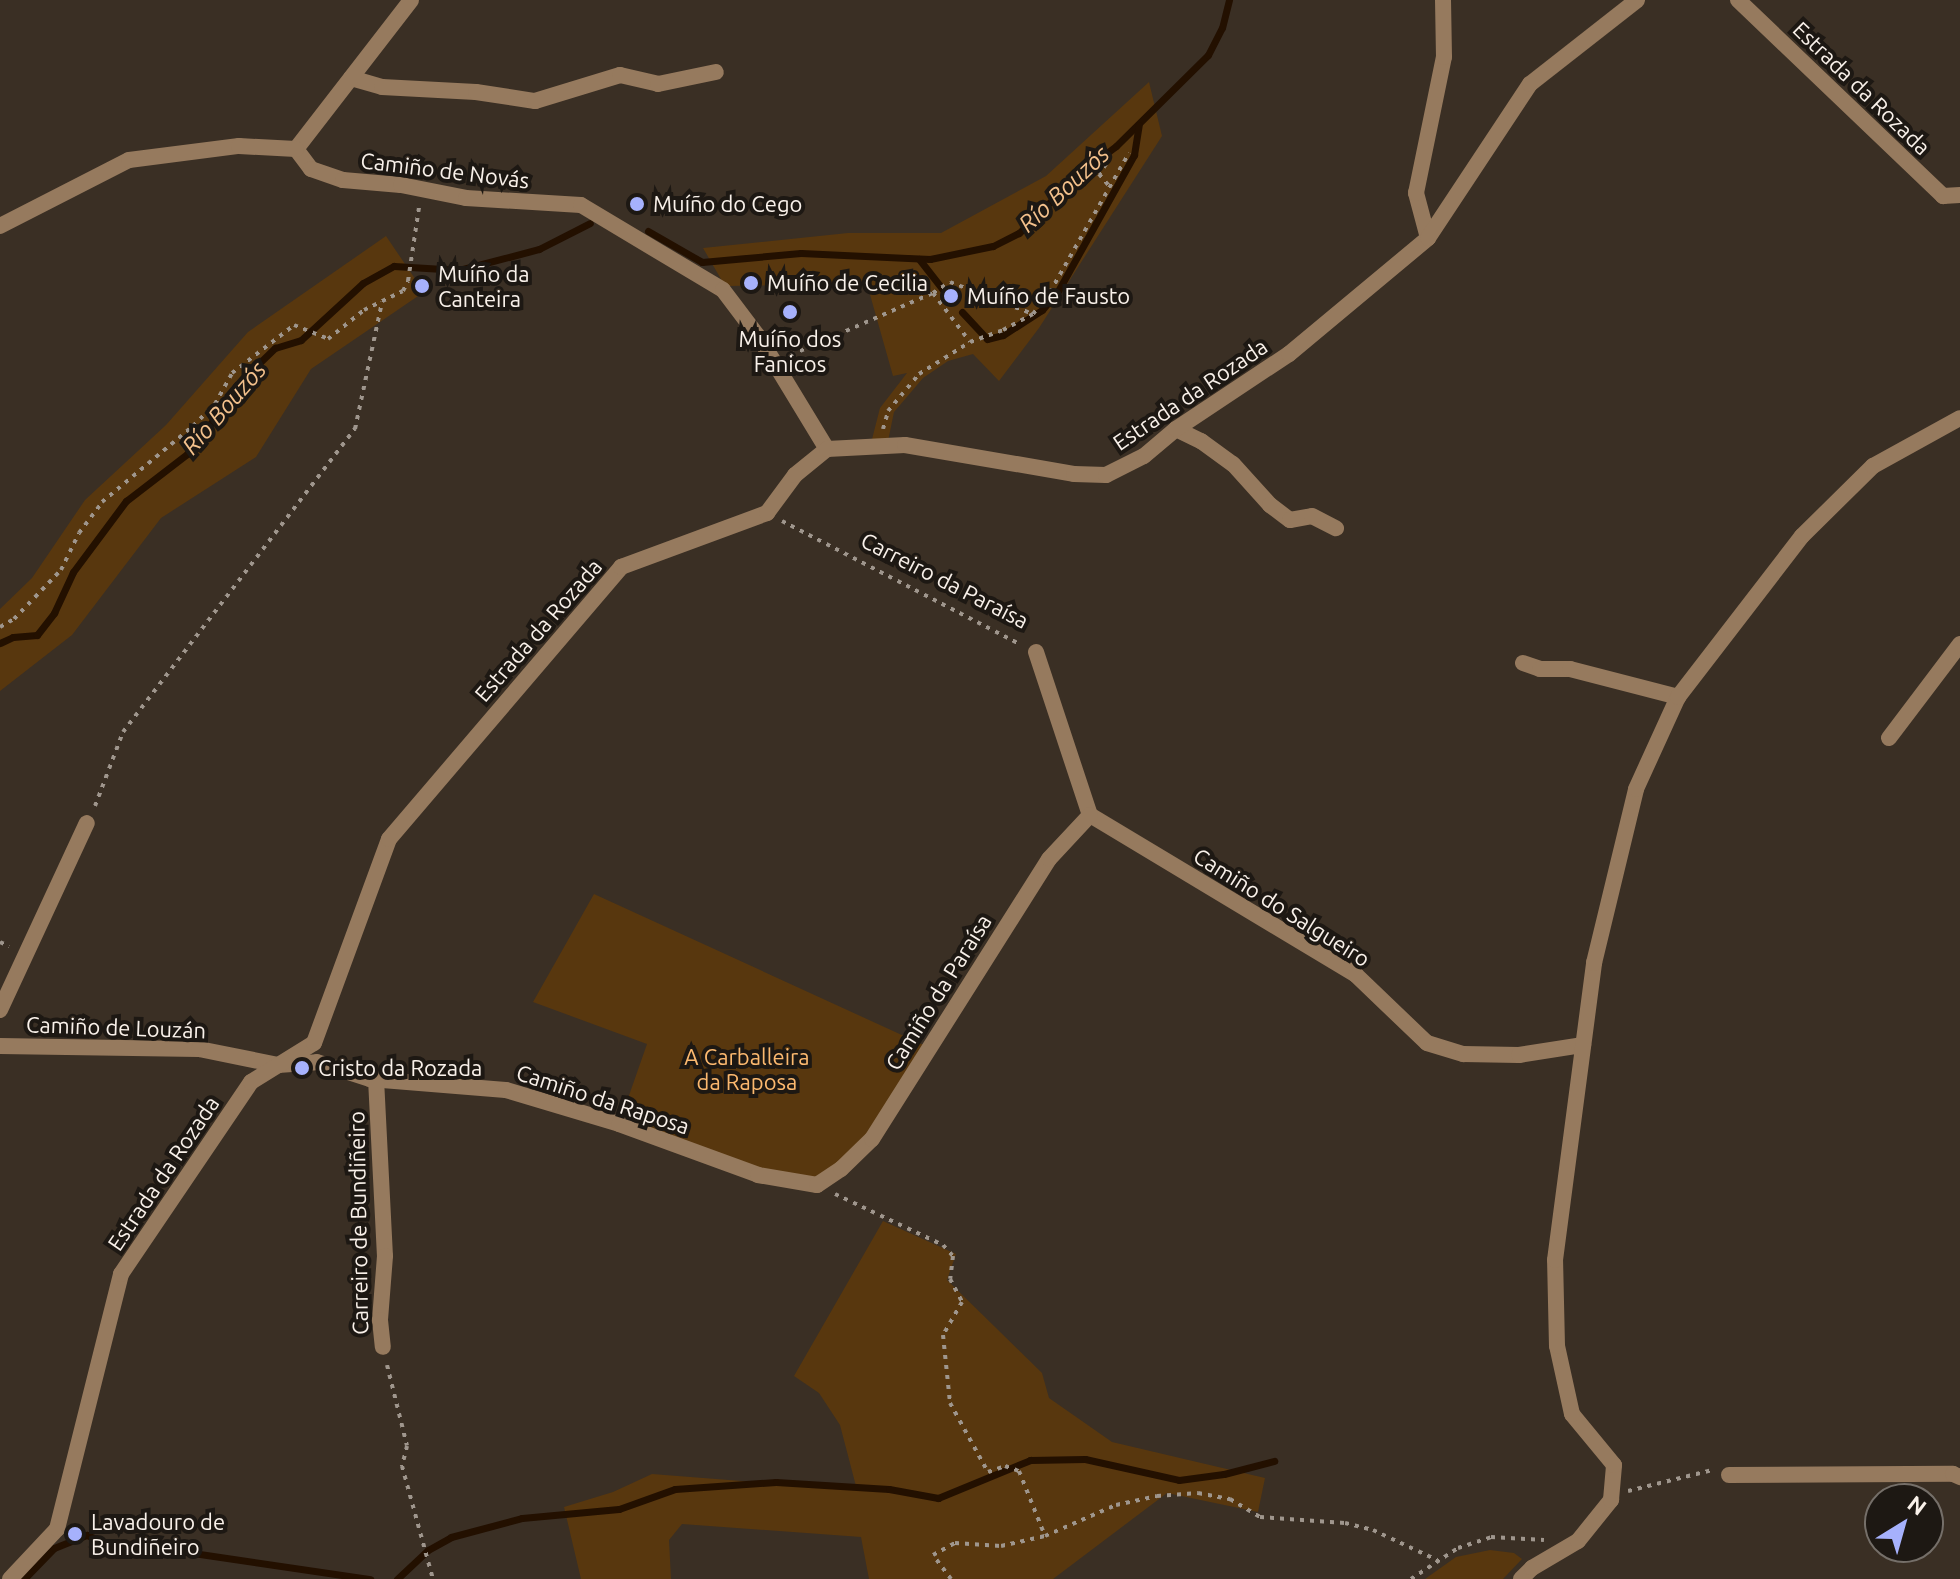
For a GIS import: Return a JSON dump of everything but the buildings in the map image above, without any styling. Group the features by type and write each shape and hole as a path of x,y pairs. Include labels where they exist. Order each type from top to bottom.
{"street":[{"path":"0,226 129,160 239,146 296,149 411,0"},
{"path":"1428,238 1416,193 1444,57 1443,0"},
{"name":"Estrada da Rozada","path":"827,449 905,445 1074,474 1106,475 1144,456 1176,429 1289,354 1428,238 1530,84 1637,0"},
{"name":"Estrada da Rozada","path":"1738,0 1943,196 1960,195"},
{"path":"351,78 382,87 476,92 535,101 620,75 658,84 716,72"},
{"name":"Camiño de Novás","path":"296,149 311,169 343,180 510,202 581,205 723,290 774,362 827,449"},
{"path":"1521,1579 1532,1568 1578,1541 1611,1500 1614,1465 1572,1414 1557,1346 1555,1260 1594,963 1636,789 1678,697 1802,536 1873,466 1960,418"},
{"path":"1176,429 1201,441 1233,464 1270,505 1290,520 1312,516 1336,528"},
{"path":"767,513 795,475 827,449"},
{"name":"Estrada da Rozada","path":"10,1579 57,1529 121,1274 251,1082 314,1043 389,839 621,567 767,513"},
{"path":"1889,738 1960,644"},
{"name":"Carreiro da Paraísa","path":"1036,652 1090,815"},
{"path":"1523,663 1540,669 1570,669 1678,697"},
{"name":"Camiño do Salgueiro","path":"1090,815 1356,975 1427,1043 1463,1054 1505,1055 1583,1045"},
{"name":"Camiño da Paraísa","path":"817,1185 841,1169 872,1139 1049,859 1090,815"},
{"name":"Camiño de Louzán","path":"0,1010 87,823"},
{"name":"Camiño de Louzán","path":"0,1046 199,1049 278,1065"},
{"name":"Camiño da Raposa","path":"278,1065 317,1062 376,1079 506,1090 619,1124 758,1175 817,1185"},
{"name":"Carreiro de Bundiñeiro","path":"376,1079 385,1256 380,1320 383,1347"},
{"path":"1729,1475 1953,1474 1960,1477"}],"path":[{"path":"878,446 888,411 919,374 973,340 1003,330 1033,314 1050,292 1129,153"},
{"path":"1106,164 1099,174 1109,186"},
{"path":"0,627 14,619 61,570 79,533 102,502 208,411 232,373 296,325 324,338 344,330 364,310 403,291 408,281 422,189"},
{"path":"774,362 934,293 950,282 1033,314"},
{"path":"934,293 973,340"},
{"path":"87,823 106,784 123,732 355,429 382,302"},
{"name":"Carreiro da Paraísa","path":"767,513 1036,652"},
{"path":"817,1185 943,1245 953,1256 950,1279 962,1302 943,1335 950,1403 988,1472 1005,1466 1019,1471 1045,1536"},
{"name":"Carreiro de Bundiñeiro","path":"383,1347 407,1446 402,1466 433,1579"},
{"path":"1611,1500 1626,1491 1682,1476 1717,1469 1729,1475"},
{"path":"951,1579 933,1555 955,1543 1001,1546 1045,1536 1116,1505 1157,1496 1198,1493 1230,1499 1260,1517 1345,1523 1373,1530 1437,1560"},
{"path":"1411,1579 1458,1548 1491,1537 1578,1541"}],"green space":[{"path":"1149,82 1162,136 1039,328 999,381 973,354 948,361 923,378 894,412 887,446 870,447 880,408 907,373 893,376 867,284 725,286 703,248 848,233 941,233 1046,176"},
{"path":"386,236 424,292 311,369 256,457 161,518 72,635 0,691 0,609 32,578 85,500 166,425 248,332"},
{"name":"A Carballeira da Raposa","path":"594,894 928,1047 872,1139 817,1185 619,1124 647,1044 533,1002"},
{"path":"883,1221 956,1254 947,1280 1042,1373 1049,1398 1112,1442 1265,1478 1258,1512 1167,1493 1053,1579 869,1579 861,1537 682,1524 669,1540 671,1579 581,1579 564,1507 613,1492 652,1474 857,1490 840,1425 819,1393 794,1376"},
{"path":"1490,1550 1514,1553 1522,1559 1503,1579 1425,1579 1456,1557"}],"waterway":[{"name":"Río Bouzós","path":"648,231 702,262 801,253 930,259 993,246 1019,233 1075,177 1116,146 1208,55 1222,28 1229,0"},
{"path":"962,312 987,339 1003,335 1042,310 1058,291 1134,155 1139,125"},
{"name":"Río Bouzós","path":"0,643 13,637 37,635 54,613 73,572 126,501 187,454 252,370 275,348 301,340 363,283 394,266 459,270 539,249 590,223"},
{"path":"919,259 943,290"},
{"path":"397,1579 428,1550 451,1537 522,1518 619,1509 675,1489 776,1482 889,1489 938,1498 1030,1460 1085,1459 1179,1480 1224,1474 1274,1461"},
{"path":"24,1579 54,1548 87,1535 130,1554 132,1544 370,1579"}],"place":[{"name":"Muíño do Cego","path":"637,204"},
{"name":"Muíño de Cecilia","path":"751,283"},
{"name":"Muíño da Canteira","path":"422,286"},
{"name":"Muíño de Fausto","path":"951,296"},
{"name":"Muíño dos Fanicos","path":"790,312"},
{"name":"Cristo da Rozada","path":"302,1068"},
{"name":"Lavadouro de Bundiñeiro","path":"75,1534"}]}
